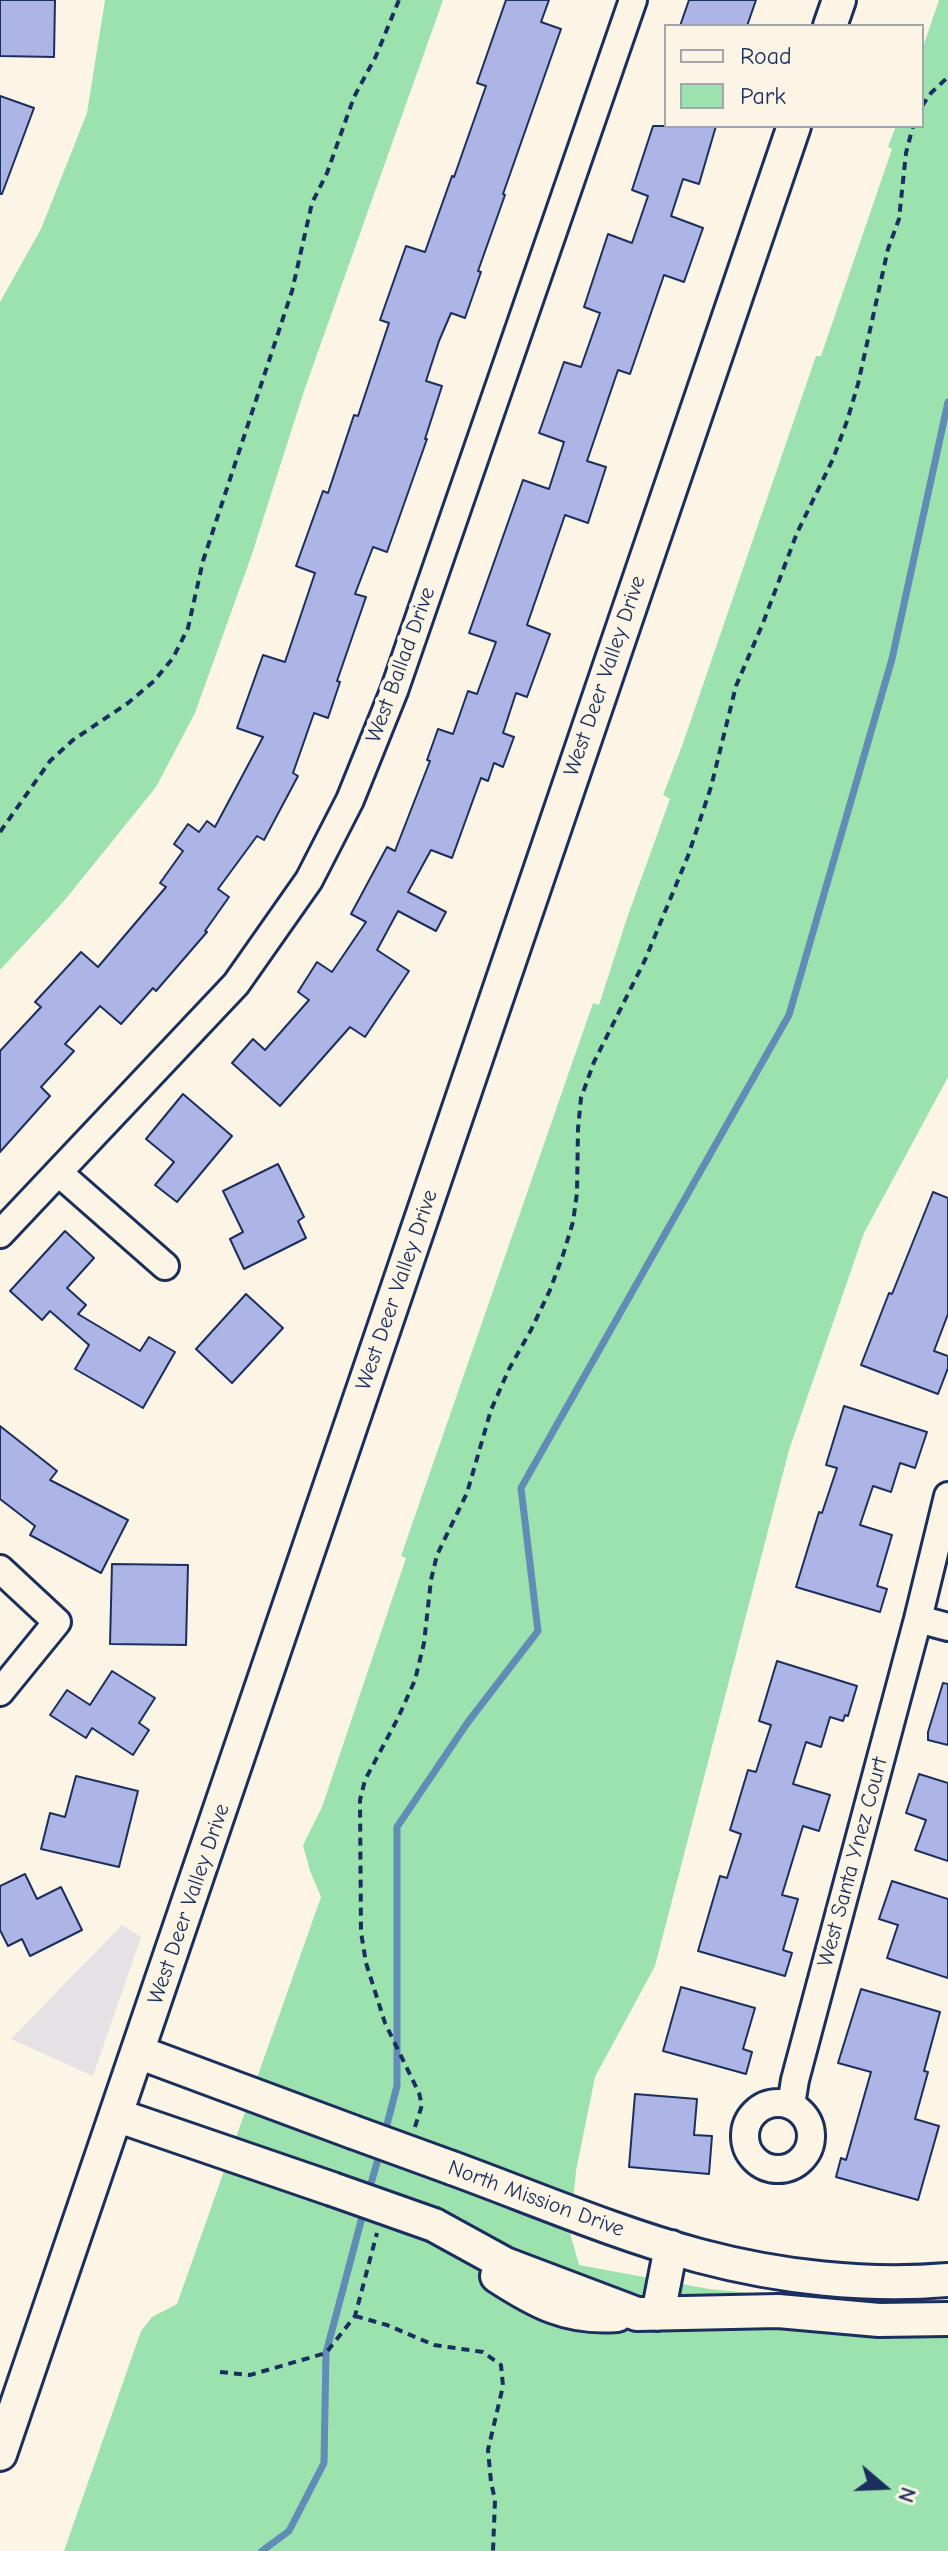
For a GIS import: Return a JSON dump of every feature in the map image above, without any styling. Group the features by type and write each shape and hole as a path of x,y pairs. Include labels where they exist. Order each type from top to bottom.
{"street":[{"name":"West Ballad Drive","path":"0,1234 236,984 309,880 350,800 394,691 633,0"},
{"path":"831,24 839,0"},
{"name":"West Deer Valley Drive","path":"0,2454 793,128"},
{"path":"59,1173 165,1266"},
{"name":"West Santa Ynez Court","path":"791,2105 948,1496"},
{"path":"0,1569 57,1622 0,1692"},
{"path":"918,1619 948,1627"},
{"name":"North Mission Drive","path":"138,2052 701,2256 791,2274 880,2282 948,2280"},
{"path":"116,2115 434,2225 505,2264 647,2314 778,2311 865,2320 948,2319"},
{"path":"647,2314 671,2247"}],"path":[{"path":"0,832 50,761 73,740 128,703 154,681 173,658 188,628 203,561 292,291 312,203 327,173 354,97 376,56 399,0"},
{"path":"924,103 948,77"},
{"path":"412,2134 422,2105 419,2093 385,2023 366,1963 361,1932 360,1800 365,1780 415,1680 424,1643 437,1555 467,1493 491,1410 550,1290 563,1255 573,1222 577,1193 581,1098 594,1062 645,960 688,856 711,787 736,686 797,533 833,459 847,421 888,249 899,219 906,153 912,128"},
{"path":"220,2372 250,2375 326,2353 355,2316 377,2231"},
{"path":"355,2316 387,2325 434,2345 483,2352 501,2365 503,2386 488,2450 495,2500 493,2551"}],"shaded area":[{"path":"122,1925 141,1937 93,2076 11,2039"}],"green space":[{"path":"105,0 443,0 304,391 252,554 195,713 156,787 64,901 0,970 0,302 41,229 87,113"},
{"path":"939,0 948,0 948,1077 864,1233 789,1450 655,1966 595,2077 576,2171 570,2233 579,2265 709,2289 872,2305 948,2302 948,2551 64,2551 141,2331 152,2317 177,2304 321,1897 303,1845 322,1807 406,1558 401,1556 593,1003 599,1005 670,799 663,795 816,356 821,356 892,149 888,147 895,128 924,128 924,44"}],"building":[{"path":"0,0 55,0 54,57 0,56"},
{"path":"506,0 549,0 541,22 561,29 503,194 465,318 451,313 439,341 426,381 442,386 427,439 387,552 373,547 355,594 366,597 337,681 340,682 328,718 314,713 293,773 298,776 264,840 257,836 218,889 229,897 207,932 156,991 153,988 121,1024 100,1006 65,1044 74,1051 41,1087 50,1096 0,1152 0,1051 41,1007 35,1002 81,952 98,967 166,887 160,883 183,851 174,844 188,824 199,832 207,821 215,827 263,737 237,728 263,655 285,662 315,573 296,566 323,491 328,493 354,415 358,416 389,323 380,320 406,246 425,252 454,177 486,86 477,83"},
{"path":"689,0 756,0 748,24 681,24"},
{"path":"0,96 34,108 2,194 0,194"},
{"path":"653,126 715,128 699,184 683,179 671,216 703,228 684,282 664,275 630,374 618,370 587,461 606,467 588,523 565,515 527,625 550,634 527,697 516,693 503,733 514,737 503,767 494,763 488,781 481,778 452,858 431,850 408,892 446,912 436,931 398,911 377,950 409,971 365,1037 350,1027 280,1106 232,1063 253,1039 265,1050 309,1000 298,992 317,962 332,972 366,922 351,914 387,847 395,851 430,761 427,760 438,729 453,734 468,691 477,694 496,642 469,633 523,480 549,489 564,442 539,433 564,362 581,367 600,313 584,307 608,234 632,243 648,196 632,190"},
{"path":"183,1094 232,1136 177,1202 155,1185 174,1162 146,1139"},
{"path":"278,1164 304,1217 298,1221 306,1238 244,1269 230,1239 243,1232 223,1191"},
{"path":"933,1192 948,1198 948,1314 934,1351 948,1356 948,1368 938,1394 861,1365"},
{"path":"65,1231 94,1258 67,1288 86,1305 78,1314 140,1351 149,1337 175,1352 143,1408 75,1369 89,1345 50,1311 42,1320 10,1291"},
{"path":"246,1294 283,1328 232,1383 196,1349"},
{"path":"844,1406 927,1432 915,1468 900,1463 891,1492 873,1486 860,1525 892,1535 877,1586 887,1589 880,1612 796,1587 819,1512 822,1513 837,1468 826,1465"},
{"path":"0,1426 57,1471 50,1480 128,1520 101,1573 30,1535 35,1526 0,1499"},
{"path":"112,1564 188,1565 186,1645 110,1644"},
{"path":"777,1661 857,1686 848,1716 845,1715 843,1721 830,1717 821,1747 806,1742 793,1784 830,1795 819,1831 803,1826 782,1895 798,1899 783,1950 792,1953 785,1976 698,1951 720,1876 727,1878 741,1834 730,1830 748,1770 756,1772 771,1725 759,1721"},
{"path":"112,1671 155,1698 139,1723 149,1730 133,1755 92,1728 86,1738 50,1715 67,1690 90,1705"},
{"path":"943,1683 948,1684 948,1745 928,1740"},
{"path":"919,1774 948,1783 948,1861 915,1850 926,1820 906,1813"},
{"path":"76,1776 138,1791 119,1867 41,1849 50,1813 65,1817"},
{"path":"25,1874 37,1899 61,1887 82,1930 30,1956 22,1939 8,1946 0,1930 0,1886"},
{"path":"892,1881 948,1899 948,1978 887,1958 898,1925 879,1919"},
{"path":"681,1987 755,2008 743,2049 752,2052 746,2074 663,2051"},
{"path":"861,1989 940,2012 915,2119 939,2126 918,2200 836,2177 841,2158 846,2160 871,2072 838,2063"},
{"path":"635,2094 697,2099 694,2135 712,2136 709,2174 629,2167"}],"waterway":[{"path":"384,2136 397,2086 397,1827 468,1722 538,1631 521,1488 789,1015 892,659 948,402"},
{"path":"368,2194 380,2152"},
{"path":"262,2551 289,2531 324,2463 326,2353 364,2210"}]}
